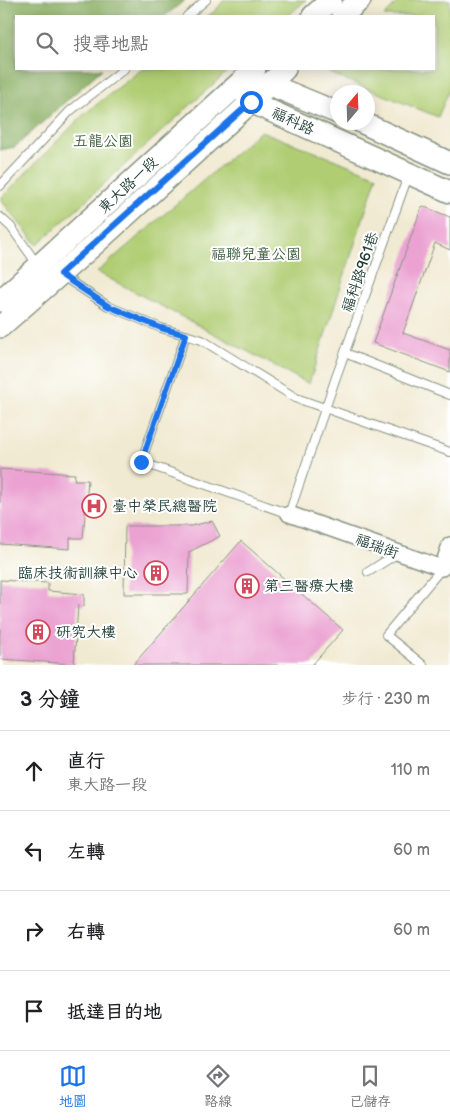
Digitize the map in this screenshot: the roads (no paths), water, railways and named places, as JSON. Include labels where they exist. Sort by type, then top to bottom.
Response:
[{"type":"street","points":[[314,15],[331,0]]},
{"type":"street","points":[[343,15],[360,0]]},
{"type":"street","name":"東大路一段","points":[[0,301],[50,271],[251,102],[262,76],[282,70]]},
{"type":"street","name":"福科路","points":[[330,109],[262,76],[238,85],[251,102],[450,192]]},
{"type":"street","name":"東大路一段","points":[[0,327],[50,271],[238,85]]},
{"type":"street","points":[[375,128],[450,163]]},
{"type":"street","name":"福瑞街","points":[[289,514],[446,569]]},
{"type":"street","points":[[446,569],[450,545]]},
{"type":"lane","points":[[187,15],[206,0]]},
{"type":"lane","points":[[0,186],[70,112],[123,70]]},
{"type":"lane","name":"福科路961巷","points":[[289,514],[409,173]]},
{"type":"lane","points":[[0,218],[11,226],[50,271],[108,306],[161,328],[202,340],[296,398],[450,452]]},
{"type":"lane","points":[[186,335],[141,462],[289,514]]},
{"type":"lane","points":[[345,353],[450,395]]},
{"type":"lane","points":[[368,572],[398,553]]},
{"type":"lane","points":[[423,665],[386,635],[446,569]]},
{"type":"place","name":"臺中榮民總醫院","points":[[94,506]]},
{"type":"place","name":"臨床技術訓練中心","points":[[156,573]]},
{"type":"place","name":"第三醫療大樓","points":[[247,586]]},
{"type":"place","name":"研究大樓","points":[[38,632]]},
{"type":"park label","name":"五龍公園","points":[[103,141]]},
{"type":"park label","name":"福聯兒童公園","points":[[256,254]]}]
